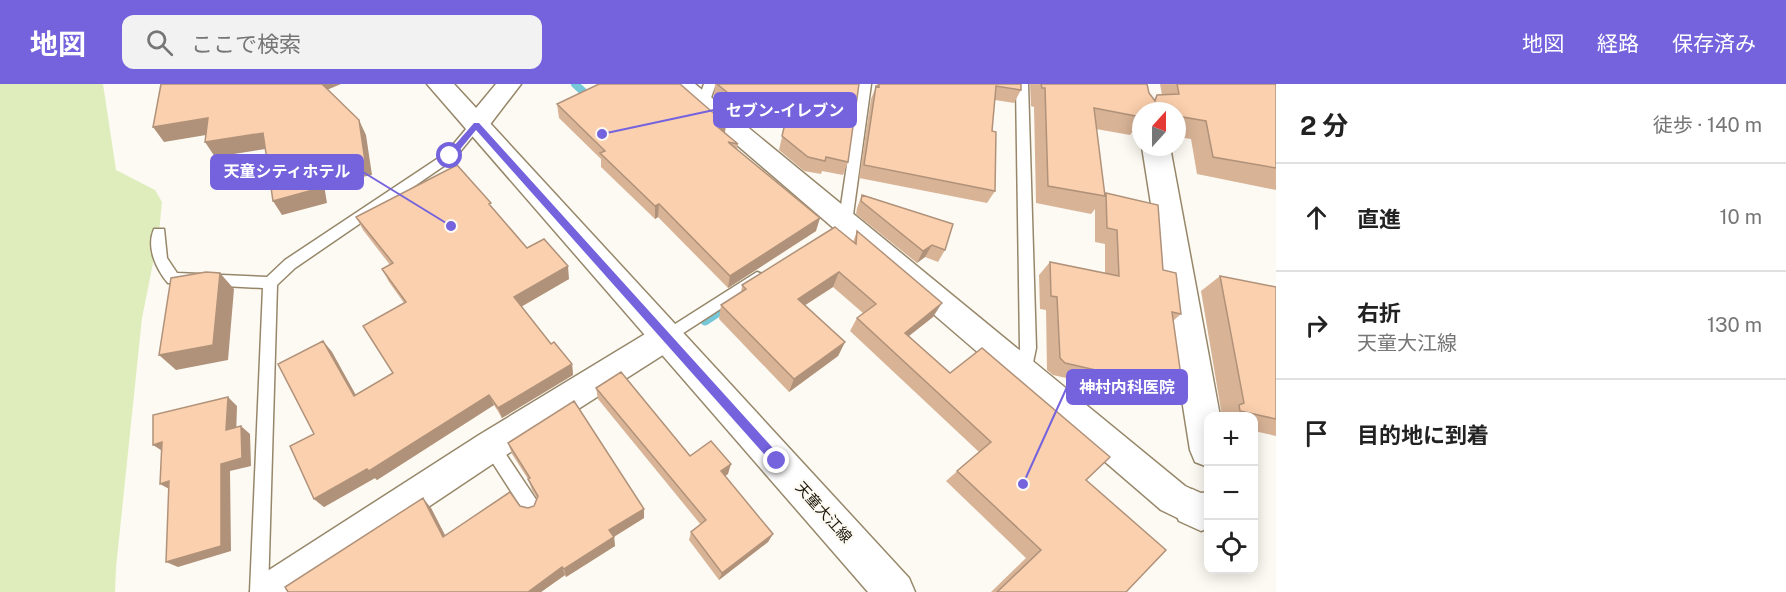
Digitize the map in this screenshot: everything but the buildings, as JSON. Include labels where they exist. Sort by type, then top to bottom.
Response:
[{"type":"main road","name":"天童大江線","points":[[440,84],[895,592]]},
{"type":"main road","points":[[1158,156],[1204,421]]},
{"type":"street","points":[[476,125],[509,84]]},
{"type":"street","points":[[680,84],[706,94],[835,228],[1025,372],[1173,498],[1200,509]]},
{"type":"street","points":[[268,592],[491,446],[666,337]]},
{"type":"lane","points":[[835,228],[865,84]]},
{"type":"lane","points":[[1022,84],[1028,348],[1025,372]]},
{"type":"lane","points":[[259,592],[270,283],[290,264],[450,156],[476,125]]},
{"type":"lane","points":[[159,233],[159,258],[164,270],[173,279],[270,283]]},
{"type":"lane","points":[[666,337],[765,273]]},
{"type":"lane","points":[[491,446],[531,507]]},
{"type":"green space","points":[[0,84],[103,84],[116,170],[155,190],[162,202],[159,233],[142,318],[115,592],[0,592]]},
{"type":"waterway","points":[[575,84],[590,98]]},
{"type":"waterway","points":[[723,309],[728,306]]},
{"type":"waterway","points":[[705,321],[725,308]]},
{"type":"place","name":"セブン-イレブン","points":[[602,134]]},
{"type":"place","name":"天童シティホテル","points":[[451,226]]},
{"type":"place","name":"神村内科医院","points":[[1023,484]]},
{"type":"route","points":[[450,156],[476,125],[777,461]]}]
